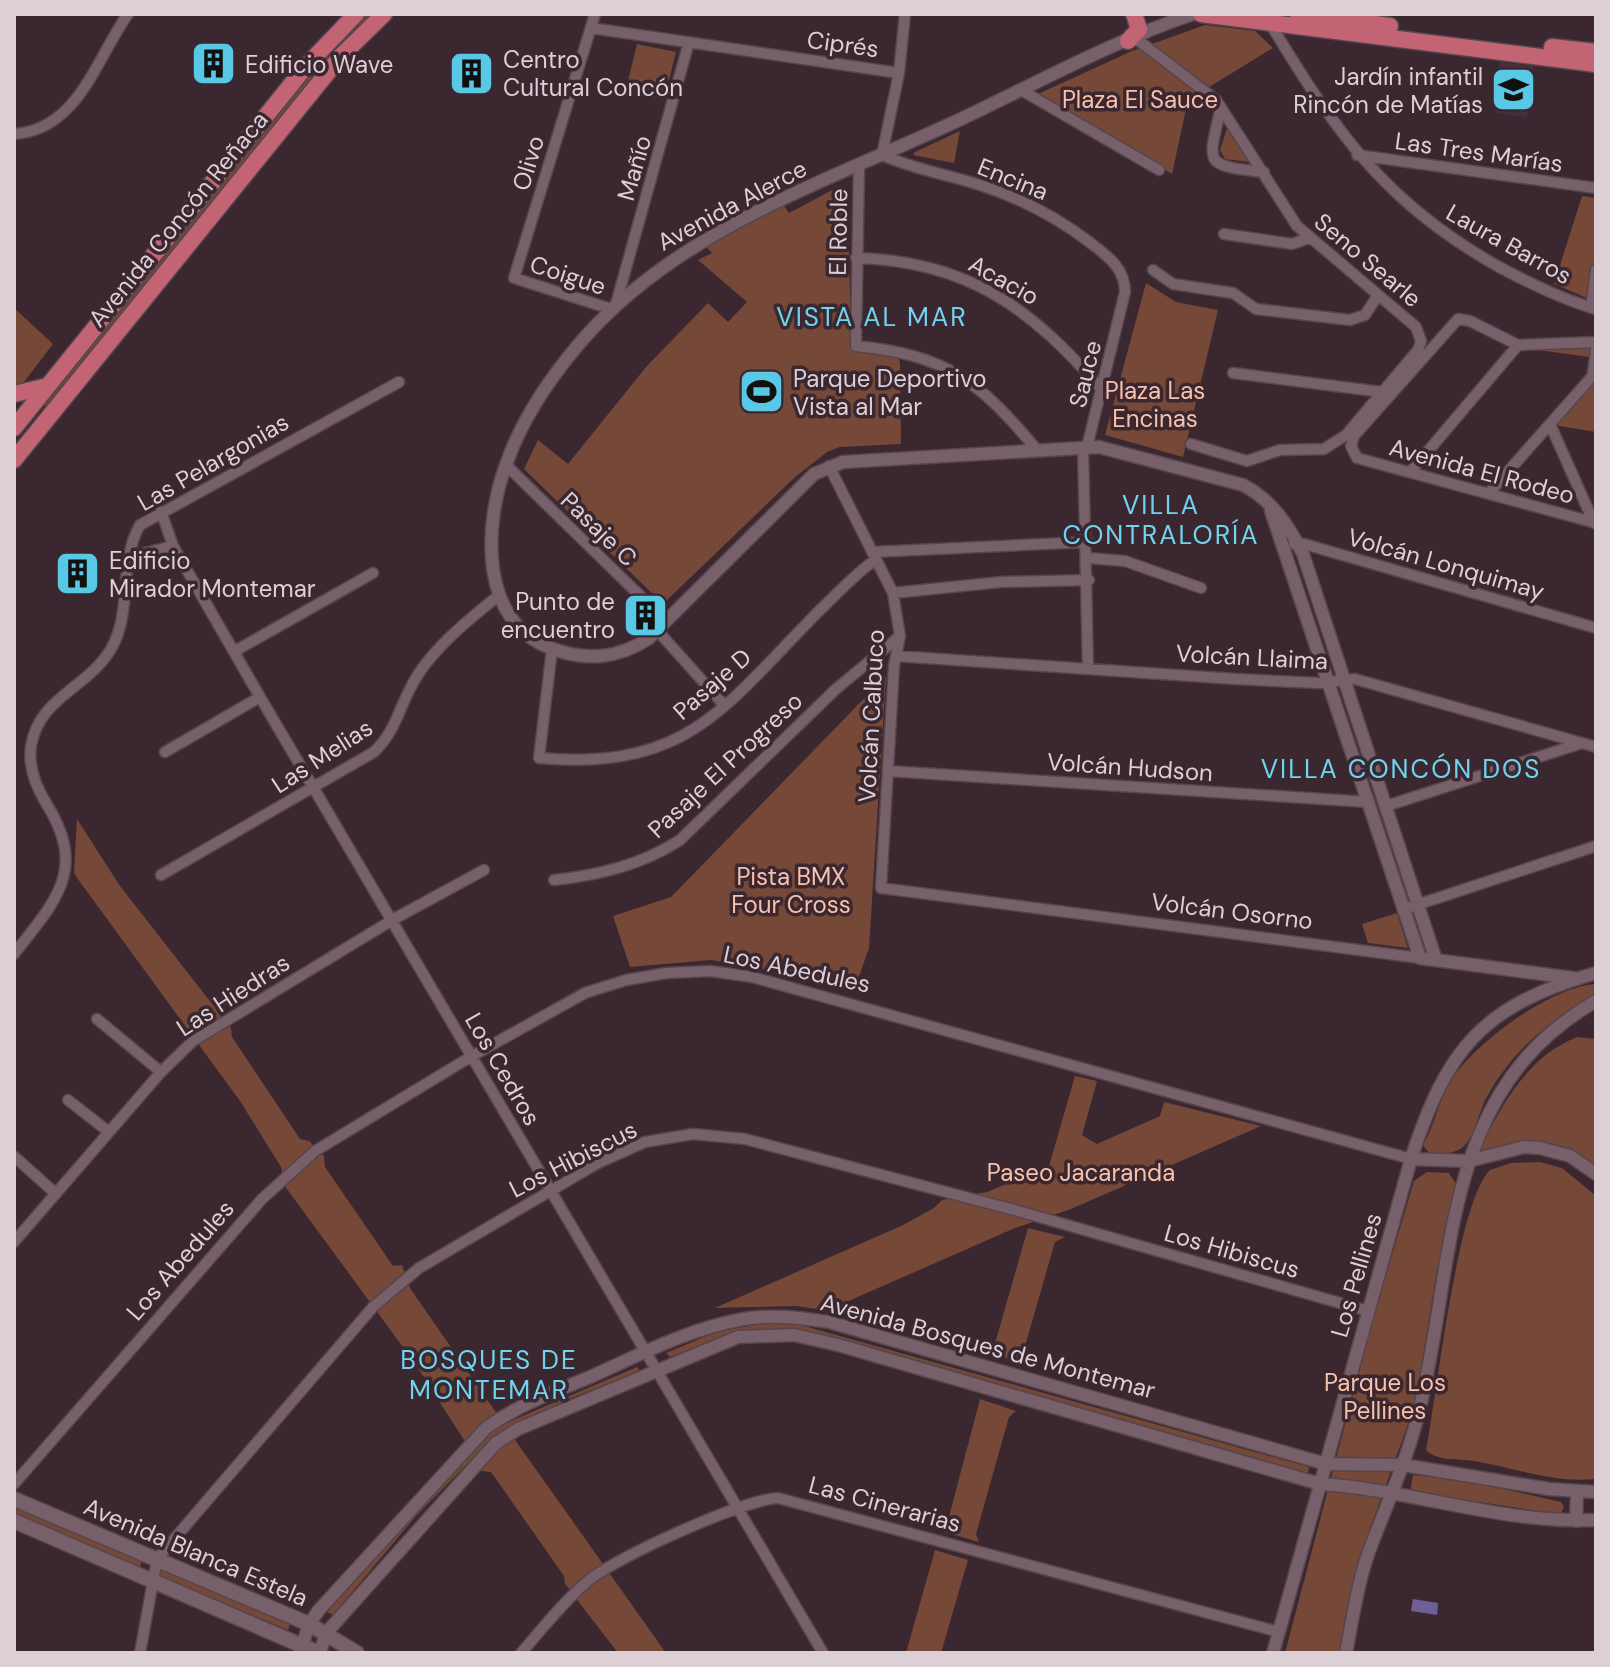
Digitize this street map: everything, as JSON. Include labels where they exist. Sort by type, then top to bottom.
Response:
[{"type":"main road","name":"Avenida Concón Reñaca","points":[[14,428],[307,65],[356,14]]},
{"type":"main road","name":"Avenida Concón Reñaca","points":[[16,454],[341,56],[384,14]]},
{"type":"main road","points":[[1132,40],[1139,29],[1134,14]]},
{"type":"main road","points":[[1201,14],[1267,18],[1596,64]]},
{"type":"main road","points":[[1297,14],[1334,16],[1596,52]]},
{"type":"main road","points":[[14,394],[48,386]]},
{"type":"main road","name":"Avenida Blanca Estela","points":[[14,1499],[309,1624],[357,1653]]},
{"type":"main road","name":"Avenida Blanca Estela","points":[[14,1521],[301,1648],[320,1653]]},
{"type":"street","points":[[14,134],[39,129],[68,110],[128,14]]},
{"type":"street","name":"Olivo","points":[[514,278],[595,14]]},
{"type":"street","points":[[882,155],[899,73],[905,14]]},
{"type":"street","name":"Avenida Alerce","points":[[829,466],[808,479],[662,626],[636,646],[600,658],[585,658],[552,649],[519,629],[498,596],[492,526],[506,465],[545,389],[578,345],[645,278],[696,244],[1021,90],[1193,14]]},
{"type":"street","name":"Laura Barros","points":[[1267,18],[1357,155],[1394,194],[1455,243],[1516,276],[1594,309]]},
{"type":"street","name":"Ciprés","points":[[591,28],[899,73]]},
{"type":"street","name":"Seno Searle","points":[[1132,40],[1204,88],[1221,107],[1297,226],[1416,327],[1421,341],[1418,350],[1346,435],[1324,449],[1280,450],[1247,461],[1191,444]]},
{"type":"street","name":"Mañío","points":[[614,307],[689,42]]},
{"type":"street","points":[[1021,90],[1159,170]]},
{"type":"street","points":[[1221,107],[1211,154],[1215,163],[1223,167],[1264,172]]},
{"type":"street","name":"Encina","points":[[882,155],[909,167],[975,183],[1019,200],[1080,235],[1117,266]]},
{"type":"street","name":"Las Tres Marías","points":[[1357,155],[1596,188]]},
{"type":"street","name":"El Roble","points":[[859,166],[856,346],[896,350],[959,373],[983,391],[1037,450]]},
{"type":"street","points":[[1224,234],[1292,244],[1309,238]]},
{"type":"street","name":"Acacio","points":[[856,258],[922,264],[963,277],[1002,297],[1055,337],[1103,391]]},
{"type":"street","name":"Sauce","points":[[1088,667],[1085,447],[1103,391],[1125,292],[1123,274],[1117,266]]},
{"type":"street","points":[[1153,270],[1173,284],[1233,293],[1256,309],[1350,320],[1365,315],[1378,295]]},
{"type":"street","points":[[1594,309],[1596,270]]},
{"type":"street","name":"Coigue","points":[[514,278],[614,307]]},
{"type":"street","name":"Avenida El Rodeo","points":[[1518,345],[1470,321],[1458,319],[1354,436],[1351,446],[1357,458],[1412,470],[1595,523]]},
{"type":"street","points":[[1412,470],[1518,345],[1596,342]]},
{"type":"street","points":[[1489,493],[1594,372],[1596,350]]},
{"type":"street","points":[[1233,373],[1382,392]]},
{"type":"street","name":"Las Pelargonias","points":[[14,954],[62,884],[68,863],[61,827],[33,779],[30,757],[33,735],[50,705],[97,668],[112,647],[121,625],[132,538],[140,525],[399,382]]},
{"type":"street","points":[[1550,424],[1595,523]]},
{"type":"street","points":[[14,428],[16,454]]},
{"type":"street","points":[[829,466],[1085,447],[1115,449],[1230,480],[1263,498],[1287,524],[1298,543],[1436,960]]},
{"type":"street","name":"Pasaje C","points":[[506,465],[662,626],[724,705]]},
{"type":"street","name":"Volcán Calbuco","points":[[829,466],[893,593],[900,636],[896,656],[881,888]]},
{"type":"street","points":[[1263,498],[1284,545],[1420,958]]},
{"type":"street","name":"Los Cedros","points":[[161,511],[173,546],[260,697],[394,919],[823,1653]]},
{"type":"street","points":[[873,556],[1088,542]]},
{"type":"street","name":"Volcán Lonquimay","points":[[1284,545],[1298,543],[1596,628]]},
{"type":"street","points":[[129,557],[173,546]]},
{"type":"street","name":"Pasaje D","points":[[552,649],[539,758],[592,761],[643,753],[687,735],[724,705],[873,556]]},
{"type":"street","points":[[1088,558],[1125,561],[1201,588]]},
{"type":"street","points":[[235,651],[373,573]]},
{"type":"street","points":[[893,593],[1001,582],[1089,580]]},
{"type":"street","name":"Las Melias","points":[[161,875],[374,752],[391,735],[411,686],[430,661],[498,596]]},
{"type":"street","name":"Pasaje El Progreso","points":[[554,880],[621,867],[657,855],[680,840],[836,689],[900,636]]},
{"type":"street","name":"Volcán Llaima","points":[[896,656],[1236,679],[1366,681],[1596,747]]},
{"type":"street","points":[[165,752],[260,697]]},
{"type":"street","points":[[1386,806],[1580,743]]},
{"type":"street","name":"Volcán Hudson","points":[[888,771],[1369,802]]},
{"type":"street","points":[[1404,909],[1596,846]]},
{"type":"street","name":"Las Hiedras","points":[[14,1242],[161,1072],[212,1028],[394,919],[484,870]]},
{"type":"street","name":"Volcán Osorno","points":[[881,888],[1577,978]]},
{"type":"street","name":"Los Abedules","points":[[14,1484],[286,1175],[315,1151],[551,1011],[605,986],[667,973],[731,973],[932,1024],[1411,1159],[1469,1161],[1514,1149],[1540,1148],[1570,1156],[1595,1172]]},
{"type":"street","points":[[1577,978],[1596,973]]},
{"type":"street","name":"Los Pellines","points":[[1273,1653],[1411,1159],[1439,1082],[1471,1039],[1516,1004],[1577,978]]},
{"type":"street","points":[[1346,1653],[1361,1579],[1393,1495],[1422,1402],[1444,1269],[1469,1161],[1493,1101],[1521,1060],[1552,1030],[1596,1001]]},
{"type":"street","points":[[97,1019],[161,1072]]},
{"type":"street","points":[[68,1100],[109,1132]]},
{"type":"street","name":"Los Hibiscus","points":[[140,1653],[150,1579],[157,1559],[393,1288],[419,1268],[632,1146],[676,1135],[728,1135],[974,1199],[1368,1311]]},
{"type":"street","points":[[15,1157],[56,1194]]},
{"type":"street","name":"Avenida Bosques de Montemar","points":[[301,1648],[309,1624],[486,1428],[507,1413],[646,1351],[708,1327],[747,1318],[787,1317],[829,1322],[1326,1464],[1403,1465],[1577,1492],[1596,1492]]},
{"type":"street","name":"Avenida Bosques de Montemar","points":[[320,1653],[326,1633],[496,1443],[518,1429],[738,1337],[794,1335],[999,1389],[1320,1484],[1493,1513],[1596,1520]]},
{"type":"street","points":[[1576,1521],[1577,1492]]},
{"type":"street","name":"Las Cinerarias","points":[[521,1653],[591,1578],[619,1561],[762,1499],[791,1499],[1279,1632]]},
{"type":"shaded area","name":"Jardín infantil Rincón de Matías","points":[[1500,62],[1534,66],[1527,117],[1495,113]]},
{"type":"shaded area","points":[[1413,1599],[1438,1603],[1437,1615],[1411,1611]]},
{"type":"green space","points":[[366,14],[376,14],[47,407],[43,404],[330,50]]},
{"type":"green space","name":"Plaza El Sauce","points":[[1205,25],[1255,31],[1273,48],[1188,100],[1172,174],[1038,94],[1132,51]]},
{"type":"green space","points":[[637,44],[676,52],[664,100],[626,89]]},
{"type":"green space","points":[[1228,125],[1249,162],[1225,159],[1220,150]]},
{"type":"green space","points":[[960,131],[954,163],[913,155],[915,152]]},
{"type":"green space","name":"Parque Deportivo Vista al Mar","points":[[840,186],[848,197],[851,349],[897,356],[900,362],[901,444],[840,447],[827,452],[794,478],[663,604],[524,469],[538,440],[568,464],[646,367],[708,303],[728,322],[747,302],[698,260],[712,253],[701,241],[781,202],[789,213]]},
{"type":"green space","points":[[1582,196],[1596,198],[1596,302],[1554,284]]},
{"type":"green space","name":"Plaza Las Encinas","points":[[1146,283],[1176,302],[1218,310],[1183,457],[1105,435]]},
{"type":"green space","points":[[14,308],[53,344],[24,382],[14,385]]},
{"type":"green space","points":[[1592,346],[1590,357],[1530,349]]},
{"type":"green space","points":[[1596,373],[1596,432],[1559,426],[1556,422]]},
{"type":"green space","name":"Pista BMX Four Cross","points":[[886,676],[869,948],[854,991],[776,971],[711,960],[630,967],[613,916],[671,897]]},
{"type":"green space","points":[[77,819],[120,886],[231,1028],[232,1037],[300,1139],[309,1141],[324,1156],[325,1167],[393,1266],[402,1265],[410,1288],[504,1424],[637,1367],[640,1371],[566,1400],[508,1430],[666,1653],[618,1653],[565,1584],[564,1576],[491,1472],[482,1471],[474,1457],[416,1516],[333,1615],[327,1612],[471,1451],[416,1365],[284,1185],[281,1167],[240,1101],[74,873]]},
{"type":"green space","points":[[1397,913],[1408,948],[1368,943],[1362,924]]},
{"type":"green space","points":[[1596,984],[1596,994],[1549,1025],[1509,1064],[1485,1101],[1465,1145],[1453,1152],[1430,1154],[1423,1145],[1446,1090],[1476,1051],[1536,1006],[1578,987]]},
{"type":"green space","points":[[1577,1037],[1596,1039],[1596,1167],[1580,1157],[1551,1147],[1525,1146],[1477,1154],[1506,1102],[1529,1070],[1559,1046]]},
{"type":"green space","name":"Paseo Jacaranda","points":[[1075,1076],[1097,1081],[1082,1135],[1097,1144],[1160,1116],[1164,1102],[1261,1126],[837,1306],[838,1312],[796,1306],[715,1308],[903,1225],[934,1208],[942,1200],[987,1192],[1049,1166]]},
{"type":"green space","points":[[1540,1162],[1562,1168],[1596,1196],[1596,1479],[1549,1477],[1474,1461],[1442,1458],[1426,1450],[1458,1258],[1478,1189],[1490,1170],[1511,1163]]},
{"type":"green space","name":"Parque Los Pellines","points":[[1427,1172],[1449,1173],[1458,1187],[1437,1270],[1415,1405],[1359,1559],[1340,1653],[1285,1653],[1372,1322],[1414,1181]]},
{"type":"green space","points":[[1028,1228],[1065,1237],[1055,1242],[1023,1353],[1029,1364],[992,1354]]},
{"type":"green space","points":[[765,1323],[797,1324],[1309,1467],[1308,1473],[801,1331],[749,1333],[719,1339],[670,1357],[666,1353],[716,1332]]},
{"type":"green space","points":[[980,1399],[1016,1411],[1009,1417],[976,1534],[979,1542],[945,1532]]},
{"type":"green space","points":[[1413,1475],[1473,1482],[1561,1502],[1564,1507],[1560,1514],[1410,1492]]},
{"type":"green space","points":[[14,1505],[142,1559],[140,1568],[14,1514]]},
{"type":"green space","points":[[935,1550],[968,1560],[941,1653],[906,1653]]},
{"type":"green space","points":[[161,1567],[291,1622],[288,1630],[157,1575]]},
{"type":"place","name":"Edificio Wave","points":[[214,64]]},
{"type":"place","name":"Centro Cultural Concón","points":[[472,73]]},
{"type":"place","name":"Jardín infantil Rincón de Matías","points":[[1514,90]]},
{"type":"place","name":"Parque Deportivo Vista al Mar","points":[[762,392]]},
{"type":"place","name":"Edificio Mirador Montemar","points":[[78,574]]},
{"type":"place","name":"Punto de encuentro","points":[[646,615]]},
{"type":"district","name":"VISTA AL MAR","points":[[872,317]]},
{"type":"district","name":"VILLA CONTRALORÍA","points":[[1161,520]]},
{"type":"district","name":"VILLA CONCÓN DOS","points":[[1401,769]]},
{"type":"district","name":"BOSQUES DE MONTEMAR","points":[[489,1375]]}]
